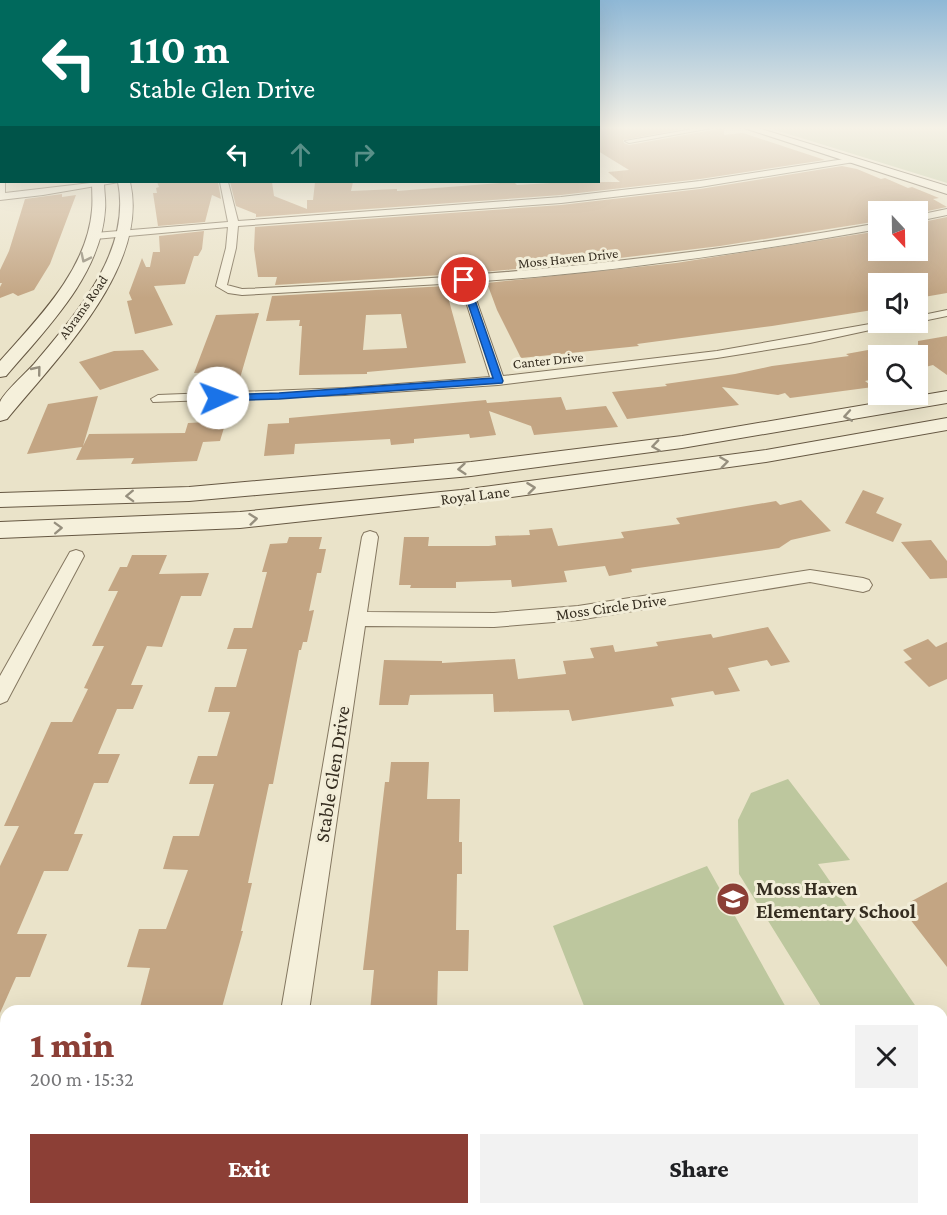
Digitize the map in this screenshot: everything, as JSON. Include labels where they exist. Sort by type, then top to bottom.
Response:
[{"type":"main road","name":"Abrams Road","points":[[0,372],[70,285],[84,262],[100,217],[98,185]]},
{"type":"main road","name":"Abrams Road","points":[[0,415],[85,309],[109,270],[123,234],[127,209],[124,185]]},
{"type":"main road","points":[[930,185],[947,190]]},
{"type":"main road","name":"Royal Lane","points":[[0,500],[189,494],[483,467],[682,442],[947,397]]},
{"type":"main road","name":"Royal Lane","points":[[0,530],[240,520],[461,496],[766,456],[947,424]]},
{"type":"street","points":[[0,196],[21,196],[93,185]]},
{"type":"street","name":"Moss Haven Drive","points":[[225,185],[230,195],[233,224],[230,256],[221,282],[224,289],[232,291],[345,288],[464,280],[667,260],[868,228]]},
{"type":"street","points":[[95,236],[460,209],[616,195],[695,185]]},
{"type":"street","points":[[928,216],[947,212]]},
{"type":"street","points":[[464,280],[498,381]]},
{"type":"street","points":[[928,317],[947,314]]},
{"type":"street","name":"Canter Drive","points":[[158,399],[279,396],[498,381],[678,360],[868,328]]},
{"type":"street","name":"Stable Glen Drive","points":[[297,1005],[369,537]]},
{"type":"street","points":[[0,695],[76,556]]},
{"type":"street","name":"Moss Circle Drive","points":[[356,619],[494,620],[578,613],[810,576],[863,585]]},
{"type":"green space","points":[[788,779],[850,860],[818,864],[915,1005],[820,1005],[739,874],[738,820],[751,793]]},
{"type":"green space","points":[[707,866],[785,1005],[584,1005],[553,926]]},
{"type":"building","points":[[158,185],[218,185],[221,199],[212,195],[205,222],[158,226],[153,193],[157,193],[156,188],[159,187]]},
{"type":"building","points":[[231,185],[272,185],[274,196],[307,209],[307,200],[313,200],[315,185],[352,185],[351,191],[517,185],[650,185],[561,195],[256,217],[256,214],[236,206]]},
{"type":"building","points":[[727,185],[900,185],[939,198],[933,199],[947,207],[928,211],[928,201],[868,201],[868,223],[720,246],[561,265],[483,272],[481,266],[441,269],[442,275],[275,285],[277,277],[258,277],[254,249],[255,227],[561,205]]},
{"type":"building","points":[[62,194],[62,197],[76,195],[50,264],[34,290],[18,296],[13,293],[0,298],[2,283],[0,283],[0,270],[9,251],[25,199]]},
{"type":"building","points":[[947,217],[947,293],[928,296],[928,273],[868,273],[868,311],[637,344],[639,346],[521,358],[497,310],[487,283],[676,263],[868,233],[868,261],[928,261],[928,221]]},
{"type":"building","points":[[204,231],[202,249],[198,256],[194,256],[185,284],[154,286],[173,325],[135,334],[127,301],[132,300],[129,293],[142,258],[146,267],[150,267],[153,252],[160,252],[159,236]]},
{"type":"building","points":[[445,286],[466,363],[367,372],[367,374],[299,375],[302,326],[299,326],[300,320],[266,321],[272,296]],"holes":[[[401,314],[407,348],[363,350],[366,315]]]},
{"type":"building","points":[[259,313],[240,378],[220,378],[222,372],[194,373],[216,315]]},
{"type":"building","points":[[947,336],[947,375],[933,365],[928,366],[928,345],[918,345],[918,341]]},
{"type":"building","points":[[143,350],[159,370],[100,390],[79,362],[114,351]]},
{"type":"building","points":[[868,350],[868,380],[865,381],[868,383],[868,388],[790,398],[785,393],[778,395],[722,387],[739,405],[627,419],[612,392],[667,386],[665,384],[849,356],[846,354]]},
{"type":"building","points":[[98,396],[83,446],[89,434],[185,433],[188,423],[226,421],[220,441],[203,442],[197,461],[131,464],[134,458],[76,460],[82,447],[27,454],[48,404]]},
{"type":"building","points":[[561,397],[566,410],[606,406],[618,427],[534,435],[531,426],[489,411],[496,435],[470,438],[469,434],[414,439],[414,443],[391,445],[390,439],[295,444],[294,454],[264,456],[268,424],[289,423],[289,418],[486,400],[487,403]]},
{"type":"building","points":[[863,490],[884,498],[876,513],[902,524],[893,542],[845,523]]},
{"type":"building","points":[[801,500],[831,531],[791,540],[779,548],[631,569],[632,572],[609,576],[605,566],[564,571],[567,582],[512,587],[511,580],[456,582],[456,588],[410,588],[411,585],[399,585],[404,537],[429,537],[428,546],[489,546],[496,545],[495,536],[530,535],[529,530],[552,528],[558,546],[624,538],[621,532],[680,524],[676,518],[776,501],[780,505]]},
{"type":"building","points":[[289,537],[322,537],[319,549],[326,549],[321,573],[317,573],[309,611],[314,610],[307,642],[303,642],[299,650],[273,784],[269,784],[248,883],[252,883],[241,931],[243,931],[223,1005],[141,1005],[150,968],[127,967],[139,929],[166,929],[188,870],[163,869],[173,836],[199,836],[214,784],[189,784],[198,756],[217,756],[230,712],[208,712],[215,687],[236,687],[247,649],[227,649],[234,628],[252,628],[267,572],[262,572],[270,544],[287,543]]},
{"type":"building","points":[[931,540],[947,561],[947,578],[930,579],[901,542]]},
{"type":"building","points":[[132,555],[167,555],[159,574],[209,573],[201,596],[181,596],[162,647],[147,646],[131,685],[143,685],[133,709],[117,709],[98,754],[120,754],[108,783],[94,783],[74,834],[83,834],[68,871],[44,871],[17,934],[47,934],[30,977],[16,977],[4,1005],[0,1005],[0,866],[19,826],[4,826],[51,722],[72,722],[88,689],[84,688],[104,646],[92,646],[118,591],[108,591],[120,567],[127,567]]},
{"type":"building","points":[[768,627],[790,662],[771,666],[767,660],[728,668],[740,691],[715,695],[713,691],[671,698],[674,706],[572,721],[569,710],[494,712],[493,694],[410,695],[408,705],[379,705],[384,660],[442,661],[442,663],[515,659],[518,679],[566,674],[563,661],[594,658],[590,648],[613,645],[615,652],[658,646],[656,642],[711,634],[713,638]]},
{"type":"building","points":[[928,639],[936,647],[947,642],[947,679],[929,687],[904,662],[912,659],[903,650]]},
{"type":"building","points":[[391,762],[429,762],[427,799],[460,799],[459,842],[462,842],[462,874],[457,874],[456,930],[469,930],[468,971],[438,971],[437,1005],[371,1005],[374,970],[363,970],[385,782],[389,782]]},
{"type":"building","name":"Moss Haven Elementary School","points":[[947,882],[947,967],[906,914],[915,908],[910,902]]},
{"type":"place","name":"Moss Haven Elementary School","points":[[733,899]]},
{"type":"route","points":[[218,398],[498,381],[464,280]]}]
